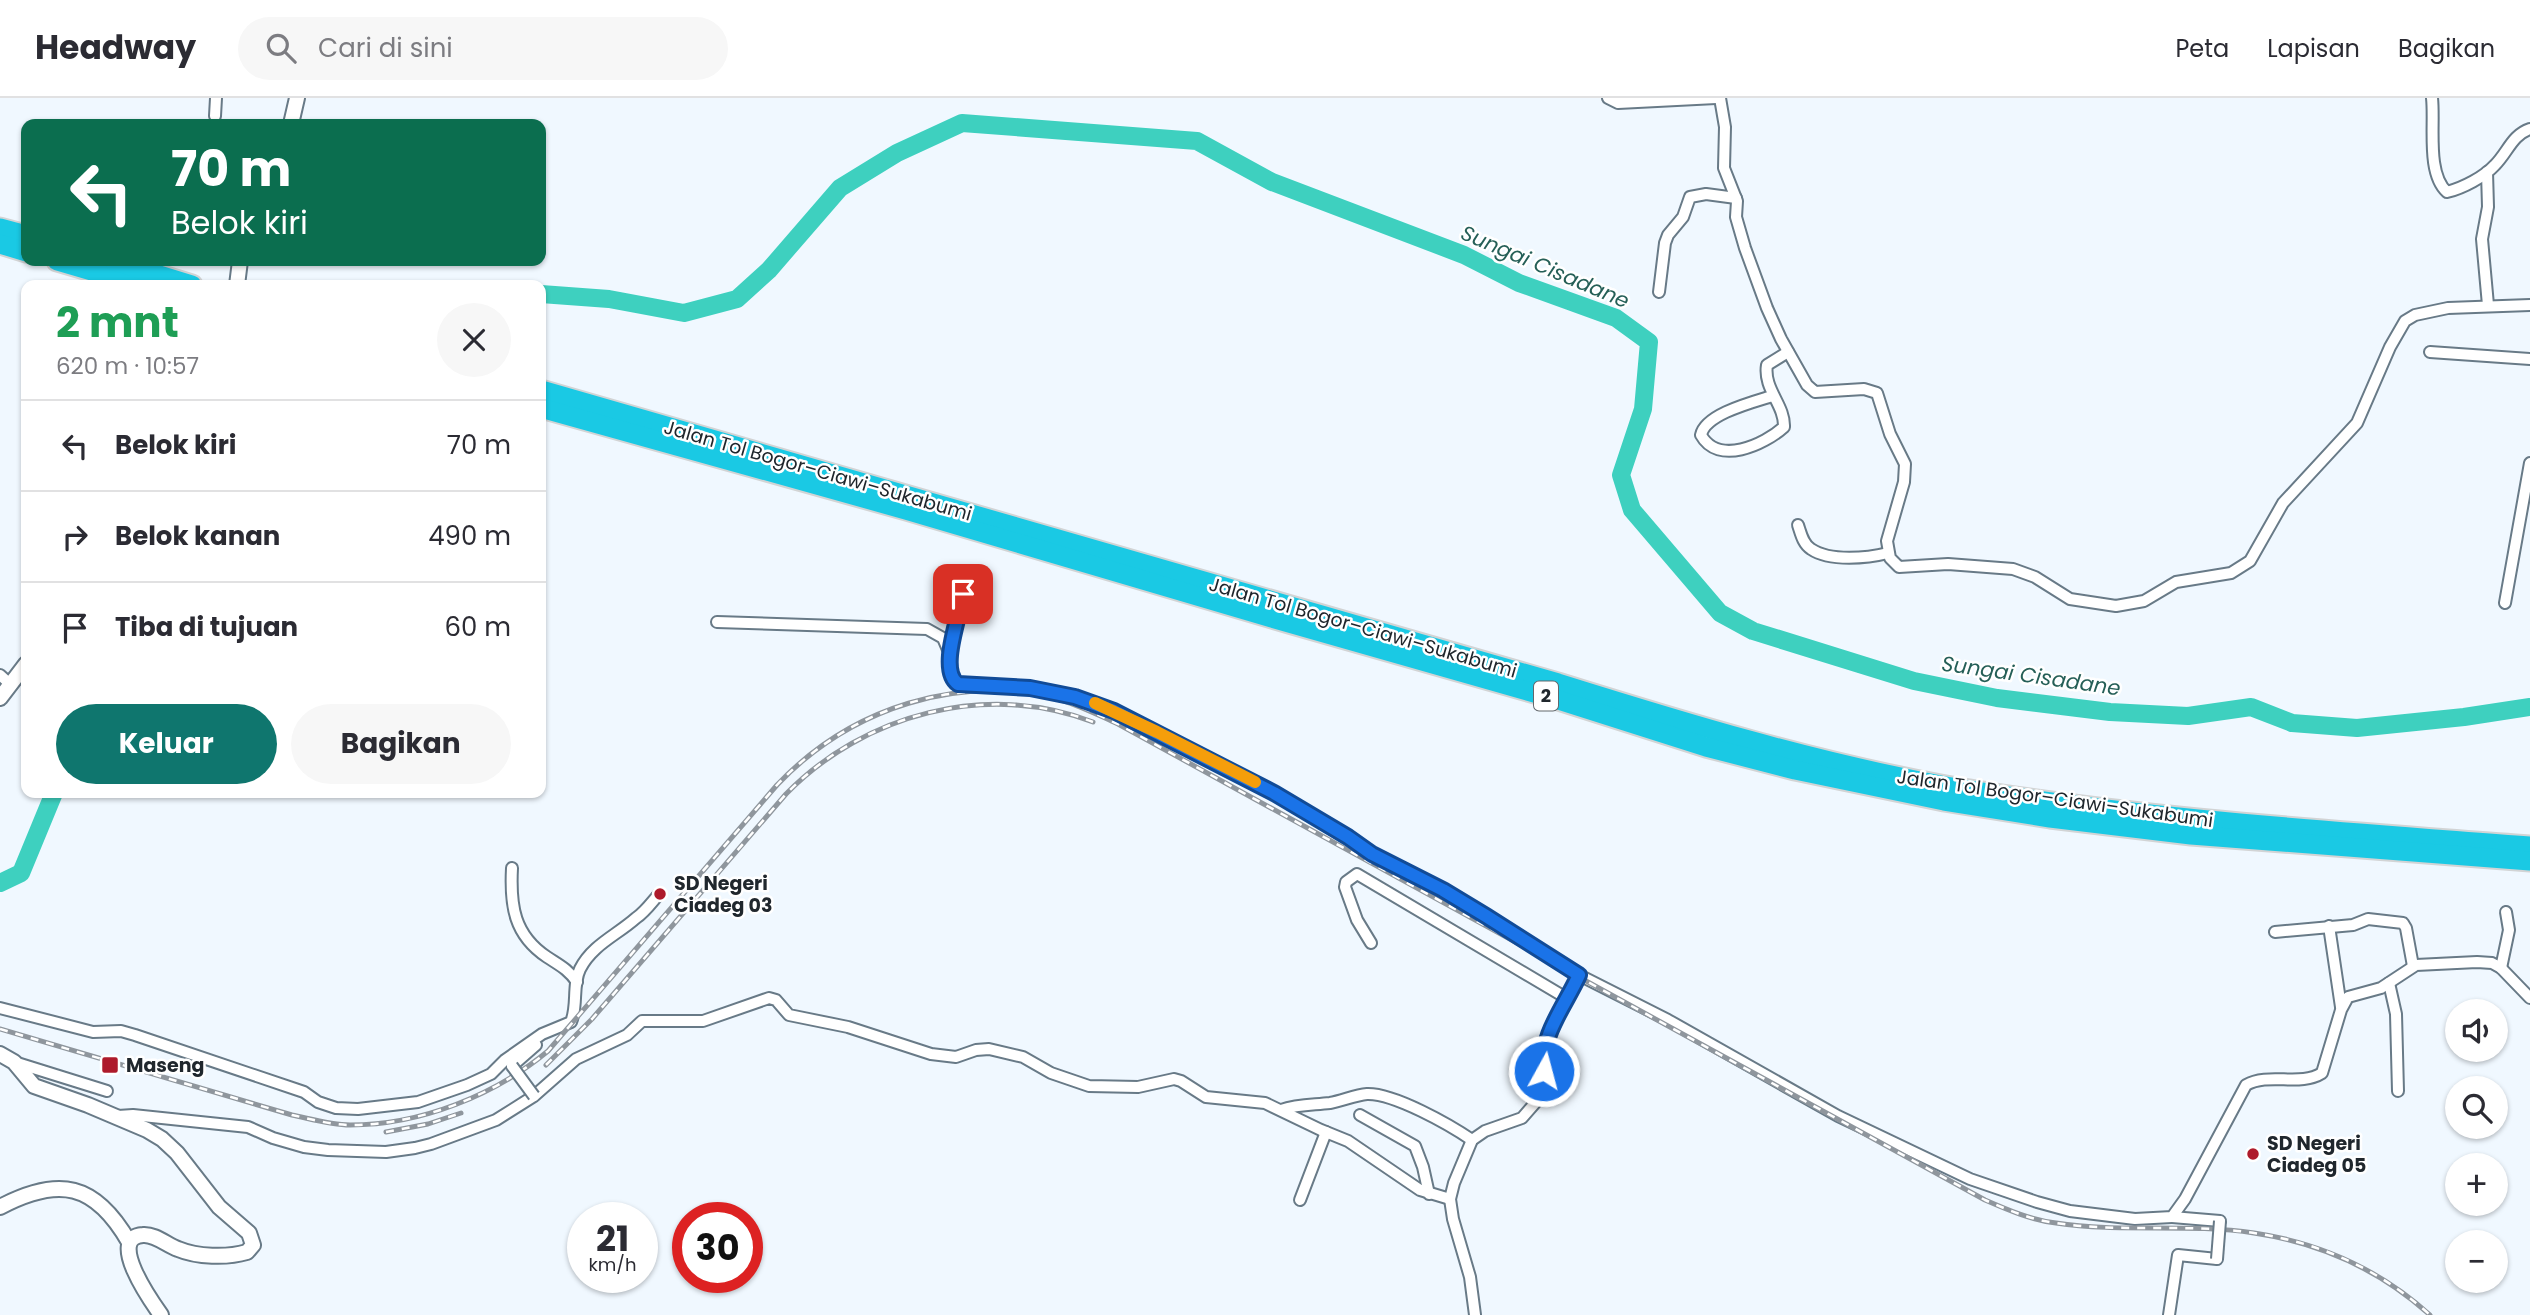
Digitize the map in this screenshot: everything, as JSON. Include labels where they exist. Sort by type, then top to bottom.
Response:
[{"type":"highway","points":[[0,228],[21,234]]},
{"type":"highway","points":[[0,244],[21,250]]},
{"type":"highway","points":[[74,266],[122,280]]},
{"type":"highway","points":[[130,266],[176,280]]},
{"type":"highway","name":"Jalan Tol Bogor–Ciawi–Sukabumi","points":[[546,393],[586,413],[906,510],[1552,698],[1706,747],[1796,770],[1944,802],[2050,818],[2191,835],[2530,861]]},
{"type":"highway","name":"Jalan Tol Bogor–Ciawi–Sukabumi","points":[[546,409],[586,413],[1545,679],[1711,731],[1798,754],[1945,786],[2178,818],[2530,846]]},
{"type":"street","points":[[215,116],[216,98]]},
{"type":"street","points":[[292,119],[297,98]]},
{"type":"street","points":[[1608,98],[1618,103],[1718,98],[1725,127],[1723,163],[1736,198],[1736,217],[1767,308],[1788,352],[1807,385],[1815,392],[1868,389],[1879,396],[1905,469],[1888,534],[1888,553],[1893,563],[1904,568],[1948,564],[2013,569],[2035,577],[2070,598],[2116,606],[2144,601],[2176,582],[2231,573],[2250,561],[2283,503],[2357,423],[2390,346],[2405,321],[2436,309],[2530,305]]},
{"type":"street","points":[[2432,98],[2434,166],[2444,190],[2453,190],[2487,172],[2517,135],[2530,129]]},
{"type":"street","points":[[2487,172],[2488,207],[2482,239],[2488,305]]},
{"type":"street","points":[[1659,292],[1665,243],[1683,217],[1690,197],[1706,194],[1736,198]]},
{"type":"street","points":[[1772,396],[1715,418],[1702,427],[1701,435],[1705,443],[1714,449],[1732,451],[1755,446],[1784,427],[1784,419],[1766,380],[1767,365],[1788,352]]},
{"type":"street","points":[[2430,352],[2530,359]]},
{"type":"street","points":[[2505,603],[2530,463]]},
{"type":"street","points":[[1798,525],[1803,541],[1819,553],[1866,558],[1888,553]]},
{"type":"street","points":[[963,594],[949,652],[950,672],[954,682],[958,684],[1039,690],[1075,697],[1114,711],[1274,793],[1372,854],[1419,877],[1486,916],[1579,975],[1668,1020],[1838,1116],[1970,1180],[2070,1211],[2135,1219],[2172,1217],[2220,1221],[2217,1258],[2178,1255],[2169,1315]]},
{"type":"street","points":[[717,622],[927,629],[943,638],[949,652]]},
{"type":"street","points":[[0,698],[21,670]]},
{"type":"street","points":[[0,675],[11,685]]},
{"type":"street","points":[[512,869],[511,896],[516,918],[526,940],[569,970],[577,982]]},
{"type":"street","points":[[1371,943],[1357,919],[1345,887],[1346,882],[1357,874],[1568,999]]},
{"type":"street","points":[[0,1008],[93,1032],[121,1031],[135,1035],[304,1092],[318,1102],[335,1108],[358,1109],[418,1102],[491,1074],[514,1053],[542,1034],[571,1023],[576,1011],[579,971],[590,955],[637,918],[659,894]]},
{"type":"street","points":[[2501,968],[2509,930],[2506,912]]},
{"type":"street","points":[[2275,932],[2353,925],[2368,919],[2404,924],[2413,965]]},
{"type":"street","points":[[2329,926],[2341,1010]]},
{"type":"street","points":[[2172,1217],[2182,1205],[2243,1089],[2256,1081],[2319,1076],[2326,1064],[2341,1010],[2348,997],[2373,991],[2413,965],[2477,962],[2491,963],[2501,968],[2530,998]]},
{"type":"street","points":[[1475,1315],[1470,1278],[1454,1226],[1450,1199],[1454,1183],[1472,1140],[1485,1131],[1522,1118],[1536,1102],[1544,1087],[1544,1048],[1579,975]]},
{"type":"street","points":[[2389,983],[2396,1014],[2398,1091]]},
{"type":"street","points":[[115,1116],[133,1115],[237,1125],[248,1127],[272,1139],[304,1147],[386,1152],[431,1144],[496,1119],[534,1096],[576,1059],[627,1035],[642,1021],[704,1021],[769,999],[779,1002],[789,1015],[848,1027],[931,1054],[956,1057],[989,1049],[1023,1057],[1045,1070],[1089,1086],[1138,1087],[1174,1079],[1206,1097],[1260,1101],[1355,1144],[1403,1180],[1429,1194],[1450,1199]]},
{"type":"street","points":[[534,1096],[512,1066],[555,1029]]},
{"type":"street","points":[[0,1054],[14,1062],[107,1091]]},
{"type":"street","points":[[14,1062],[34,1086],[115,1116],[162,1139],[177,1153],[219,1207],[244,1227],[252,1237],[253,1245],[247,1252],[224,1255],[188,1253],[149,1236],[136,1237],[129,1242]]},
{"type":"street","points":[[1281,1110],[1300,1104],[1331,1102],[1364,1094],[1378,1095],[1405,1104],[1447,1124],[1472,1140]]},
{"type":"street","points":[[1360,1115],[1415,1146],[1429,1194]]},
{"type":"street","points":[[1300,1200],[1326,1132]]},
{"type":"street","points":[[0,1208],[20,1197],[47,1189],[77,1190],[90,1196],[122,1229],[129,1242],[128,1254],[131,1263],[158,1314]]},
{"type":"waterway","name":"Sungai Cisadane","points":[[546,294],[609,299],[684,313],[737,299],[769,270],[840,188],[897,153],[962,123],[1197,141],[1272,182],[1464,255],[1519,283],[1616,318],[1649,342],[1643,409],[1621,475],[1632,510],[1720,613],[1753,631],[1914,681],[1997,698],[2110,712],[2188,716],[2251,707],[2292,723],[2357,728],[2530,707]]},
{"type":"waterway","name":"Sungai Cisadane","points":[[0,883],[21,873],[52,798]]},
{"type":"railway","points":[[0,1029],[321,1122],[343,1125],[377,1124],[430,1113],[481,1094],[527,1067],[548,1051],[777,785],[806,758],[838,735],[872,717],[908,703],[985,691],[1025,693],[1064,701],[1118,724],[1985,1200],[2047,1222],[2081,1226],[2229,1230],[2303,1244],[2326,1251],[2370,1271],[2430,1315]]},
{"type":"railway","points":[[546,1065],[592,1019],[786,794],[817,766],[852,743],[889,725],[929,713],[970,706],[1011,705],[1053,710],[1093,722]]},
{"type":"railway","points":[[386,1132],[428,1124],[461,1113]]},
{"type":"slow traffic","points":[[1095,703],[1255,782]]},
{"type":"place","name":"SD Negeri Ciadeg 03","points":[[660,894]]},
{"type":"place","name":"Maseng","points":[[110,1065]]},
{"type":"place","name":"SD Negeri Ciadeg 05","points":[[2253,1154]]},
{"type":"route","points":[[963,594],[948,659],[954,682],[1048,691],[1114,711],[1274,793],[1372,854],[1443,890],[1579,975],[1546,1040],[1544,1071]]}]
